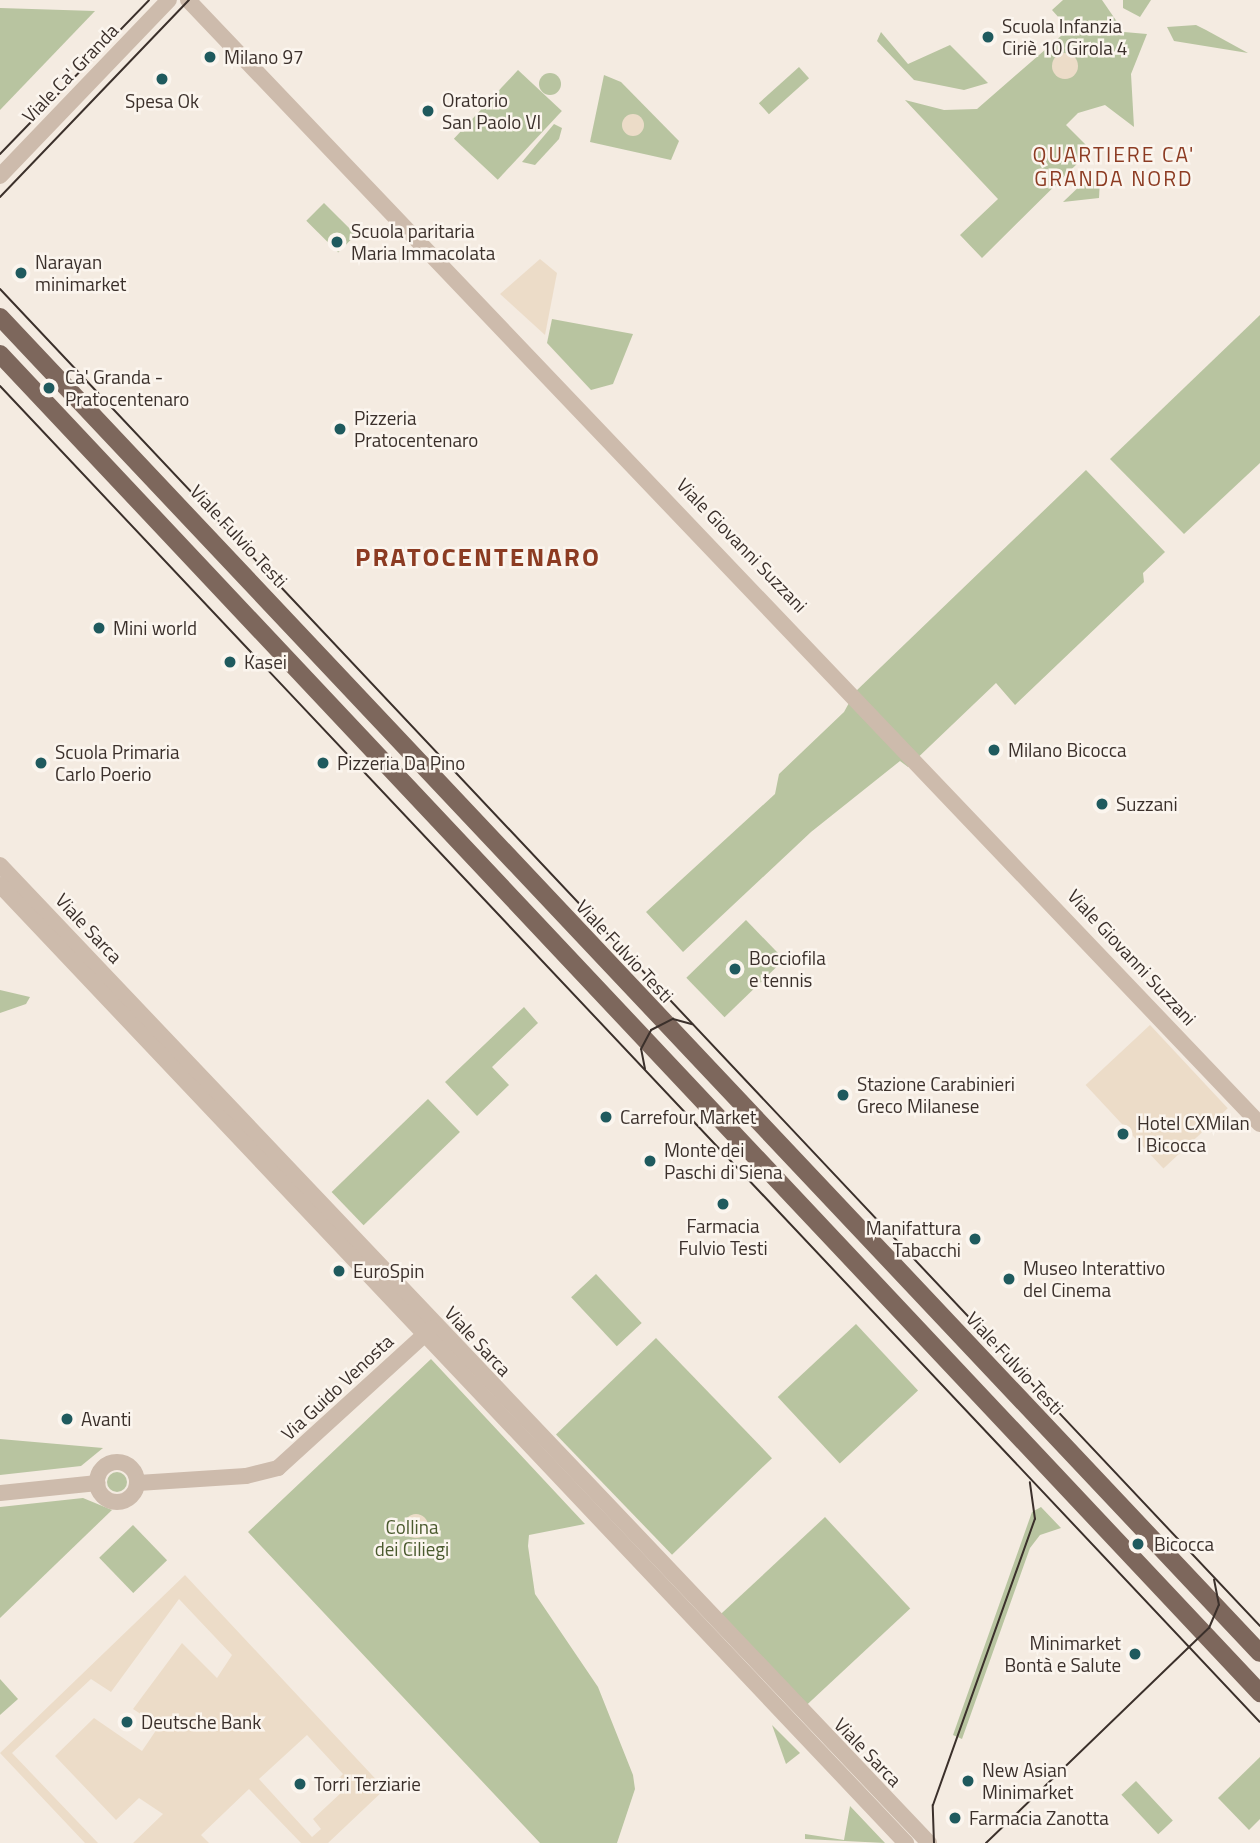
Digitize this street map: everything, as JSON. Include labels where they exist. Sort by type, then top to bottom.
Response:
[{"type":"main road","name":"Viale Fulvio Testi","points":[[0,317],[1260,1653]]},
{"type":"main road","points":[[0,354],[1260,1693]]},
{"type":"main road","points":[[618,1013],[637,995]]},
{"type":"main road","points":[[1197,1625],[1222,1612]]},
{"type":"street","name":"Viale Ca' Granda","points":[[0,175],[169,0]]},
{"type":"street","name":"Viale Giovanni Suzzani","points":[[188,0],[1260,1124]]},
{"type":"street","name":"Viale Sarca","points":[[0,865],[906,1843]]},
{"type":"street","name":"Viale Sarca","points":[[0,885],[929,1843]]},
{"type":"street","name":"Via Guido Venosta","points":[[138,1483],[246,1476],[278,1468],[429,1330]]},
{"type":"street","points":[[117,1462],[133,1468],[138,1483],[132,1496],[118,1502],[105,1499],[97,1483],[103,1467],[117,1462]]},
{"type":"street","points":[[0,1493],[97,1483]]},
{"type":"green space","points":[[1063,0],[1102,0],[1124,32],[1147,34],[1131,74],[1134,127],[1105,105],[1078,113],[1066,125],[1091,150],[982,258],[960,235],[998,199],[905,100],[944,110],[977,109],[1069,29],[1052,10]]},
{"type":"green space","points":[[1123,0],[1151,0],[1140,17],[1123,8]]},
{"type":"green space","points":[[0,8],[95,11],[0,110]]},
{"type":"green space","points":[[1196,25],[1248,53],[1174,41],[1167,27]]},
{"type":"green space","points":[[881,32],[908,64],[950,45],[988,83],[964,90],[914,80],[877,41]]},
{"type":"green space","points":[[799,67],[809,78],[769,114],[759,103]]},
{"type":"green space","points":[[518,70],[562,111],[498,180],[454,139]]},
{"type":"green space","points":[[550,73],[558,76],[561,84],[558,92],[550,95],[542,92],[539,84],[542,76]]},
{"type":"green space","points":[[604,75],[621,82],[679,141],[671,160],[590,142]]},
{"type":"green space","points":[[554,124],[562,128],[559,139],[535,165],[522,162]]},
{"type":"green space","points":[[1086,180],[1100,180],[1099,198],[1063,202]]},
{"type":"green space","points":[[324,203],[356,235],[338,252],[306,221]]},
{"type":"green space","points":[[1260,315],[1260,463],[1184,534],[1110,459]]},
{"type":"green space","points":[[552,319],[633,334],[613,384],[591,390],[547,343]]},
{"type":"green space","points":[[1086,470],[1165,552],[1143,573],[1144,582],[1015,705],[996,683],[908,767],[900,761],[811,832],[683,952],[646,912],[775,794],[779,774],[844,712],[855,692]]},
{"type":"green space","name":"Bocciofila e tennis","points":[[746,920],[784,960],[725,1017],[686,978]]},
{"type":"green space","points":[[0,990],[30,997],[26,1004],[0,1013]]},
{"type":"green space","points":[[524,1007],[538,1023],[492,1067],[509,1085],[477,1116],[445,1082]]},
{"type":"green space","points":[[428,1099],[460,1132],[364,1225],[332,1192]]},
{"type":"green space","points":[[596,1274],[642,1323],[617,1346],[571,1297]]},
{"type":"green space","points":[[856,1324],[918,1391],[840,1464],[778,1397]]},
{"type":"green space","points":[[656,1338],[772,1458],[672,1555],[556,1435]]},
{"type":"green space","name":"Collina dei Ciliegi","points":[[431,1359],[585,1524],[529,1535],[528,1546],[535,1594],[598,1687],[633,1775],[635,1789],[617,1843],[540,1843],[248,1532]]},
{"type":"green space","points":[[0,1439],[103,1448],[81,1466],[0,1475]]},
{"type":"green space","points":[[113,1472],[121,1472],[127,1482],[121,1492],[113,1492],[107,1486],[107,1478]]},
{"type":"green space","points":[[83,1498],[112,1510],[0,1618],[0,1507]]},
{"type":"green space","points":[[1041,1507],[1061,1528],[1040,1535],[1030,1548],[962,1739],[953,1735],[1032,1512]]},
{"type":"green space","points":[[825,1517],[910,1608],[806,1705],[721,1614]]},
{"type":"green space","points":[[133,1525],[167,1560],[133,1593],[99,1558]]},
{"type":"green space","points":[[0,1679],[18,1699],[0,1715]]},
{"type":"green space","points":[[772,1725],[800,1753],[786,1764]]},
{"type":"green space","points":[[1260,1757],[1260,1819],[1249,1830],[1218,1798]]},
{"type":"green space","points":[[1136,1781],[1173,1820],[1158,1834],[1121,1795]]},
{"type":"green space","points":[[850,1806],[885,1843],[805,1839],[805,1834],[844,1840]]},
{"type":"shaded area","points":[[1065,53],[1074,57],[1078,66],[1074,75],[1065,79],[1056,75],[1052,66],[1056,57]]},
{"type":"shaded area","points":[[633,114],[641,117],[644,125],[641,133],[633,136],[625,133],[622,125],[625,117]]},
{"type":"shaded area","points":[[540,259],[557,273],[545,335],[500,294]]},
{"type":"shaded area","points":[[1150,1025],[1228,1108],[1163,1168],[1086,1085]]},
{"type":"shaded area","points":[[416,1514],[425,1517],[428,1526],[425,1535],[416,1538],[407,1535],[404,1526],[407,1517]]},
{"type":"shaded area","points":[[185,1575],[385,1789],[328,1843],[301,1843],[249,1789],[201,1835],[209,1843],[133,1843],[163,1814],[139,1798],[116,1820],[55,1756],[94,1718],[142,1751],[159,1726],[133,1709],[182,1643],[217,1678],[232,1655],[179,1599],[111,1692],[91,1679],[12,1753],[98,1843],[85,1843],[0,1753]],"holes":[[[307,1735],[343,1774],[335,1782],[343,1791],[313,1819],[321,1829],[312,1837],[259,1779]]]},
{"type":"tram line","points":[[0,154],[149,0]]},
{"type":"tram line","points":[[0,197],[189,0]]},
{"type":"tram line","points":[[0,289],[1260,1626]]},
{"type":"tram line","points":[[0,386],[1260,1722]]},
{"type":"tram line","points":[[645,1069],[641,1049],[651,1030],[673,1019],[692,1024]]},
{"type":"tram line","points":[[934,1843],[933,1805],[1035,1519],[1030,1482]]},
{"type":"tram line","points":[[986,1843],[1209,1628],[1219,1605],[1214,1579]]},
{"type":"place","name":"Scuola Infanzia Ciriè 10 Girola 4","points":[[988,37]]},
{"type":"place","name":"Milano 97","points":[[210,57]]},
{"type":"place","name":"Spesa Ok","points":[[162,79]]},
{"type":"place","name":"Oratorio San Paolo VI","points":[[428,111]]},
{"type":"place","name":"Scuola paritaria Maria Immacolata","points":[[337,242]]},
{"type":"place","name":"Narayan minimarket","points":[[21,273]]},
{"type":"place","name":"Ca' Granda - Pratocentenaro","points":[[49,388]]},
{"type":"place","name":"Pizzeria Pratocentenaro","points":[[340,429]]},
{"type":"place","name":"Mini world","points":[[99,628]]},
{"type":"place","name":"Kasei","points":[[230,662]]},
{"type":"place","name":"Milano Bicocca","points":[[994,750]]},
{"type":"place","name":"Scuola Primaria Carlo Poerio","points":[[41,763]]},
{"type":"place","name":"Pizzeria Da Pino","points":[[323,763]]},
{"type":"place","name":"Suzzani","points":[[1102,804]]},
{"type":"place","name":"Bocciofila e tennis","points":[[735,969]]},
{"type":"place","name":"Stazione Carabinieri Greco Milanese","points":[[843,1095]]},
{"type":"place","name":"Carrefour Market","points":[[606,1117]]},
{"type":"place","name":"Hotel CXMilan I Bicocca","points":[[1123,1134]]},
{"type":"place","name":"Monte dei Paschi di Siena","points":[[650,1161]]},
{"type":"place","name":"Farmacia Fulvio Testi","points":[[723,1204]]},
{"type":"place","name":"Manifattura Tabacchi","points":[[975,1239]]},
{"type":"place","name":"EuroSpin","points":[[339,1271]]},
{"type":"place","name":"Museo Interattivo del Cinema","points":[[1009,1279]]},
{"type":"place","name":"Avanti","points":[[67,1419]]},
{"type":"place","name":"Bicocca","points":[[1138,1544]]},
{"type":"place","name":"Minimarket Bontà e Salute","points":[[1135,1654]]},
{"type":"place","name":"Deutsche Bank","points":[[127,1722]]},
{"type":"place","name":"New Asian Minimarket","points":[[968,1781]]},
{"type":"place","name":"Torri Terziarie","points":[[300,1784]]},
{"type":"place","name":"Farmacia Zanotta","points":[[955,1818]]},
{"type":"district","name":"QUARTIERE CA' GRANDA NORD","points":[[1114,166]]},
{"type":"district","name":"PRATOCENTENARO","points":[[478,557]]}]
